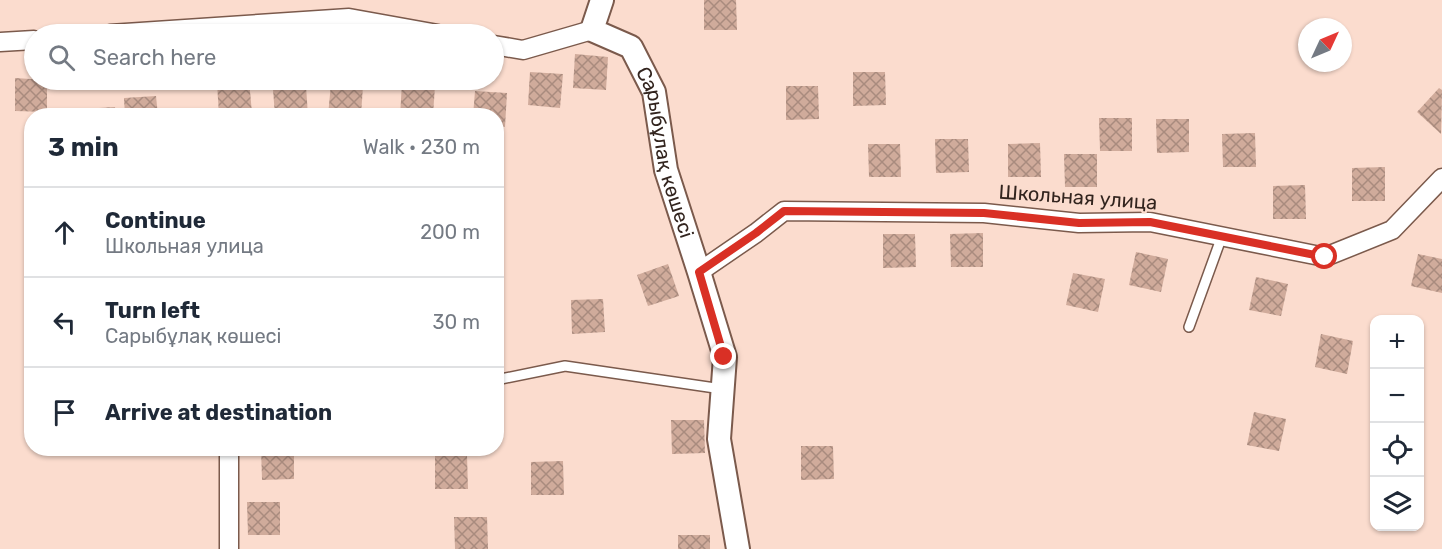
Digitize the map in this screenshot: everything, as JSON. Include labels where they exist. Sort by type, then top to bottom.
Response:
[{"type":"street","points":[[504,47],[523,50],[592,30],[602,0]]},
{"type":"street","points":[[259,24],[349,18],[382,24]]},
{"type":"street","name":"Сарыбұлақ көшесі","points":[[592,30],[631,47],[654,92],[666,170],[724,357],[719,439],[738,549]]},
{"type":"street","points":[[0,42],[24,41]]},
{"type":"street","name":"Школьная улица","points":[[699,272],[784,211],[984,213],[1079,223],[1150,222],[1325,257],[1392,230],[1442,178]]},
{"type":"street","points":[[229,456],[229,549]]},
{"type":"lane","points":[[1190,327],[1222,236]]},
{"type":"lane","points":[[504,378],[565,366],[722,389]]},
{"type":"building","points":[[704,0],[736,0],[737,30],[704,30]]},
{"type":"building","points":[[575,54],[608,57],[606,90],[573,88]]},
{"type":"building","points":[[530,72],[563,74],[560,108],[528,105]]},
{"type":"building","points":[[853,72],[885,72],[886,105],[853,106]]},
{"type":"building","points":[[15,78],[24,79],[24,90],[47,90],[47,108],[24,108],[24,111],[15,111]]},
{"type":"building","points":[[786,86],[818,86],[819,119],[786,120]]},
{"type":"building","points":[[1439,88],[1442,90],[1441,134],[1417,112]]},
{"type":"building","points":[[217,90],[250,90],[252,108],[219,108]]},
{"type":"building","points":[[273,90],[306,90],[307,108],[274,108]]},
{"type":"building","points":[[330,90],[363,90],[362,108],[329,108]]},
{"type":"building","points":[[402,90],[435,90],[434,108],[400,108]]},
{"type":"building","points":[[475,91],[507,93],[505,127],[504,108],[474,108]]},
{"type":"building","points":[[156,96],[157,108],[125,108],[124,98]]},
{"type":"building","points":[[1099,118],[1132,118],[1132,151],[1100,151]]},
{"type":"building","points":[[1156,119],[1189,119],[1189,152],[1157,153]]},
{"type":"building","points":[[1255,133],[1256,167],[1223,167],[1222,134]]},
{"type":"building","points":[[935,139],[968,139],[969,172],[936,173]]},
{"type":"building","points":[[1040,143],[1041,177],[1008,177],[1008,144]]},
{"type":"building","points":[[868,144],[900,144],[901,177],[869,177]]},
{"type":"building","points":[[1064,154],[1097,154],[1097,187],[1065,187]]},
{"type":"building","points":[[1385,167],[1385,201],[1352,201],[1352,168]]},
{"type":"building","points":[[1305,185],[1306,219],[1273,219],[1273,186]]},
{"type":"building","points":[[983,233],[983,267],[951,267],[950,234]]},
{"type":"building","points":[[883,234],[915,234],[916,267],[883,268]]},
{"type":"building","points":[[1136,252],[1168,259],[1161,292],[1129,285]]},
{"type":"building","points":[[1418,254],[1442,259],[1442,293],[1411,286]]},
{"type":"building","points":[[668,264],[679,296],[648,306],[637,275]]},
{"type":"building","points":[[1073,273],[1105,279],[1098,312],[1066,305]]},
{"type":"building","points":[[1256,277],[1288,284],[1281,316],[1249,310]]},
{"type":"building","points":[[603,299],[605,332],[572,334],[571,300]]},
{"type":"building","points":[[1321,334],[1353,341],[1347,374],[1315,367]]},
{"type":"building","points":[[1254,412],[1286,419],[1279,451],[1247,445]]},
{"type":"building","points":[[671,420],[704,420],[705,453],[672,454]]},
{"type":"building","points":[[801,446],[833,446],[834,479],[801,480]]},
{"type":"building","points":[[261,456],[294,456],[294,479],[262,480]]},
{"type":"building","points":[[435,456],[467,456],[468,489],[435,489]]},
{"type":"building","points":[[563,461],[564,495],[531,495],[531,462]]},
{"type":"building","points":[[247,502],[280,502],[280,535],[248,535]]},
{"type":"building","points":[[454,517],[487,517],[488,549],[455,549]]},
{"type":"building","points":[[678,535],[710,535],[710,549],[678,549]]},
{"type":"route","points":[[724,357],[699,272],[784,211],[984,213],[1079,223],[1150,222],[1325,257]]}]
